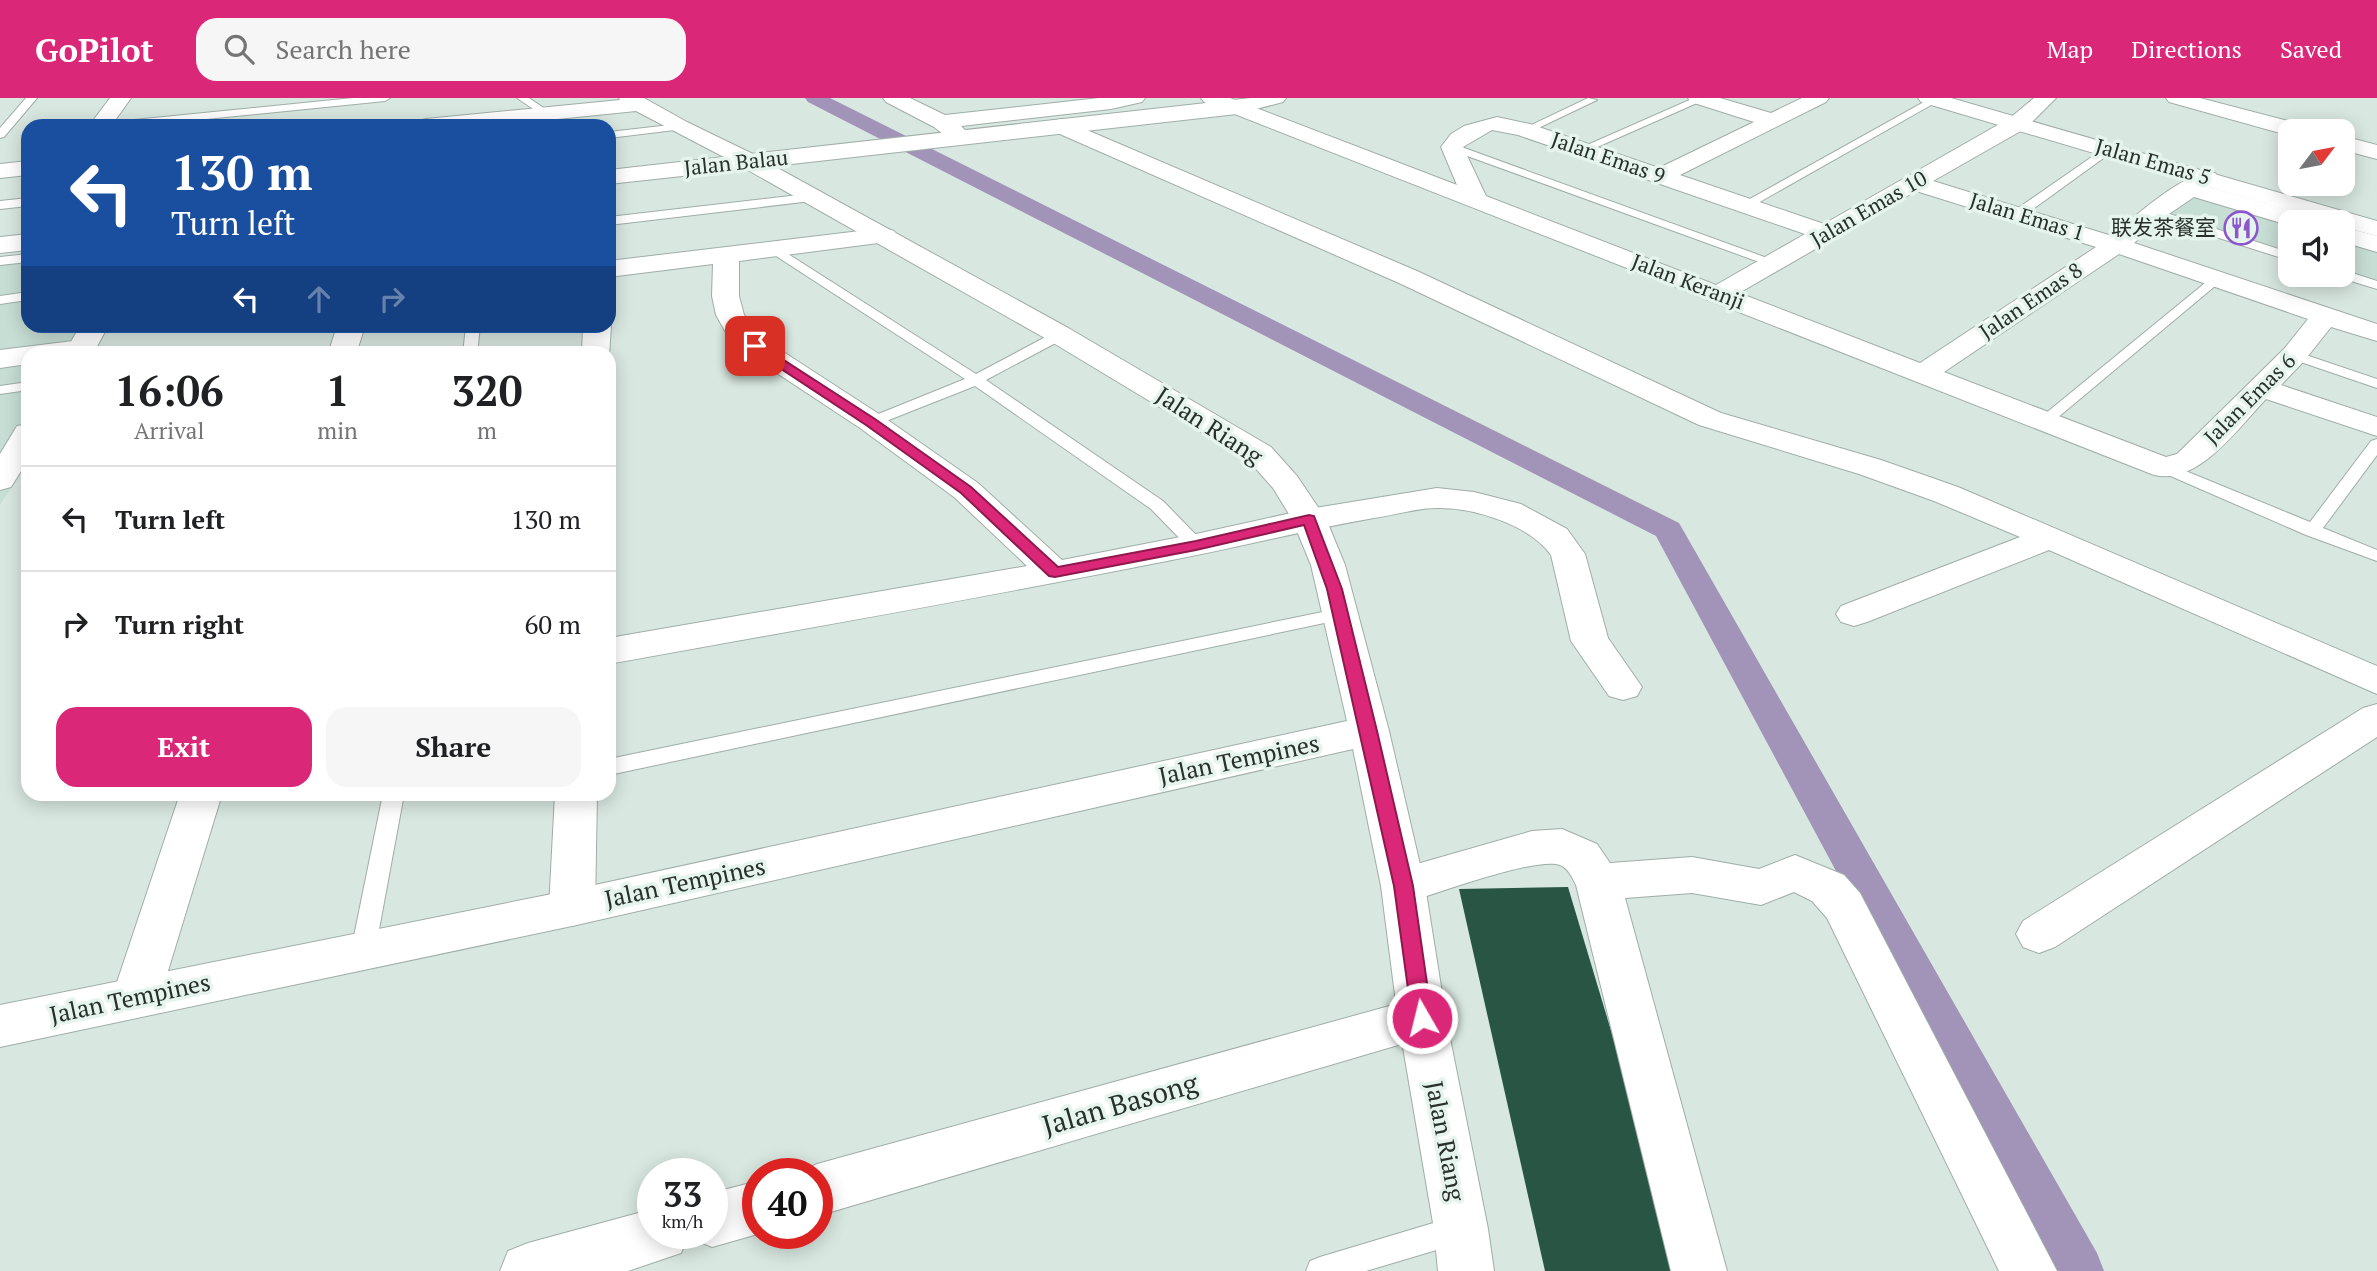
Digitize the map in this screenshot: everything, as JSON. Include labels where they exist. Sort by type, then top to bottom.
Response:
[{"type":"street","points":[[107,119],[121,98]]},
{"type":"street","points":[[893,98],[935,131],[962,137],[1237,108],[1276,98]]},
{"type":"street","points":[[935,131],[1135,98]]},
{"type":"street","name":"Jalan Keranji","points":[[1211,98],[2165,468]]},
{"type":"street","points":[[1699,98],[1774,121]]},
{"type":"street","points":[[2176,98],[2278,126]]},
{"type":"street","points":[[1660,176],[1814,99]]},
{"type":"street","name":"Jalan Emas 5","points":[[1931,99],[2110,149],[2197,183],[2377,229]]},
{"type":"street","name":"Jalan Emas 10","points":[[1719,294],[2018,123],[2036,100]]},
{"type":"street","points":[[489,119],[635,101]]},
{"type":"street","name":"Jalan Riang","points":[[635,101],[679,127],[816,197],[1060,335],[1260,454],[1286,483],[1309,519],[1328,565],[1342,614],[1403,886],[1422,1018],[1461,1229],[1466,1271]]},
{"type":"street","name":"Jalan Emas 9","points":[[1452,147],[1455,141],[1489,124],[1502,124],[1826,233]]},
{"type":"street","points":[[1061,126],[1408,277],[1710,419],[1870,467],[1946,494],[2377,681]]},
{"type":"street","name":"Jalan Balau","points":[[616,176],[862,148],[935,131]]},
{"type":"street","points":[[2356,146],[2377,152]]},
{"type":"street","points":[[1452,147],[1476,201]]},
{"type":"street","name":"Jalan Emas 1","points":[[1915,183],[2116,245],[2377,333]]},
{"type":"street","points":[[2197,183],[2278,213]]},
{"type":"street","name":"Jalan Emas 8","points":[[1922,374],[2116,245],[2154,213],[2197,183]]},
{"type":"street","points":[[616,269],[886,236]]},
{"type":"street","points":[[2355,238],[2377,244]]},
{"type":"street","points":[[0,245],[21,243]]},
{"type":"street","points":[[726,255],[727,311],[732,325],[755,346],[871,422],[966,490],[1055,572]]},
{"type":"street","name":"Jalan Emas 6","points":[[2165,468],[2188,461],[2294,355],[2325,316]]},
{"type":"street","points":[[0,359],[21,356]]},
{"type":"street","points":[[2262,388],[2377,426]]},
{"type":"street","points":[[0,480],[21,445]]},
{"type":"street","points":[[616,650],[1055,572],[1196,545],[1309,519],[1437,498],[1474,502],[1509,511],[1555,536],[1568,554],[1590,641],[1623,687]]},
{"type":"street","points":[[1854,614],[2050,537]]},
{"type":"street","points":[[2039,934],[2377,718]]},
{"type":"street","name":"Jalan Tempines","points":[[0,1026],[572,908],[1368,731]]},
{"type":"street","points":[[136,997],[199,801]]},
{"type":"street","points":[[572,908],[576,801]]},
{"type":"street","points":[[1403,886],[1532,848],[1562,846],[1582,856],[1598,881],[1699,1271]]},
{"type":"street","points":[[1598,881],[1692,875],[1760,887],[1795,873],[1828,888],[1844,906],[2029,1271]]},
{"type":"street","name":"Jalan Basong","points":[[833,1185],[1422,1018]]},
{"type":"street","points":[[559,1267],[637,1242]]},
{"type":"lane","points":[[0,135],[32,98]]},
{"type":"lane","points":[[173,119],[385,98]]},
{"type":"lane","points":[[522,98],[546,113]]},
{"type":"lane","points":[[1582,150],[1699,98]]},
{"type":"lane","points":[[1745,205],[1931,99]]},
{"type":"lane","points":[[1526,130],[1592,100]]},
{"type":"lane","points":[[616,134],[679,127]]},
{"type":"lane","points":[[1452,147],[1775,262]]},
{"type":"lane","points":[[2018,214],[2110,149]]},
{"type":"lane","points":[[616,220],[816,197]]},
{"type":"lane","points":[[0,205],[21,203]]},
{"type":"lane","points":[[2154,213],[2278,253]]},
{"type":"lane","points":[[774,250],[975,380],[1157,505],[1196,545]]},
{"type":"lane","points":[[0,261],[21,259]]},
{"type":"lane","points":[[2045,421],[2216,278]]},
{"type":"lane","points":[[2355,278],[2377,285]]},
{"type":"lane","points":[[0,300],[21,297]]},
{"type":"lane","points":[[871,422],[975,380],[1060,335]]},
{"type":"lane","points":[[2294,355],[2377,384]]},
{"type":"lane","points":[[0,390],[21,387]]},
{"type":"lane","points":[[2312,531],[2377,444]]},
{"type":"lane","points":[[2165,468],[2377,556]]},
{"type":"lane","points":[[616,766],[1342,614]]},
{"type":"lane","points":[[363,951],[393,801]]},
{"type":"lane","points":[[1320,1271],[1461,1229]]},
{"type":"shaded area","points":[[2184,183],[2278,211],[2278,256],[2143,212]]},
{"type":"shaded area","points":[[2355,235],[2377,241],[2377,288],[2355,281]]},
{"type":"shaded area","points":[[21,256],[21,333],[104,333],[96,346],[21,346],[21,472],[0,505],[0,258]]},
{"type":"building","points":[[1568,887],[1683,1271],[1545,1271],[1459,889]]},
{"type":"waterway","points":[[815,98],[1668,530],[2079,1271]]},
{"type":"place","name":"联发茶餐室","points":[[2241,228]]},
{"type":"route","points":[[755,346],[871,422],[966,490],[1055,572],[1196,545],[1309,519],[1328,565],[1342,614],[1403,886],[1422,1018]]}]
